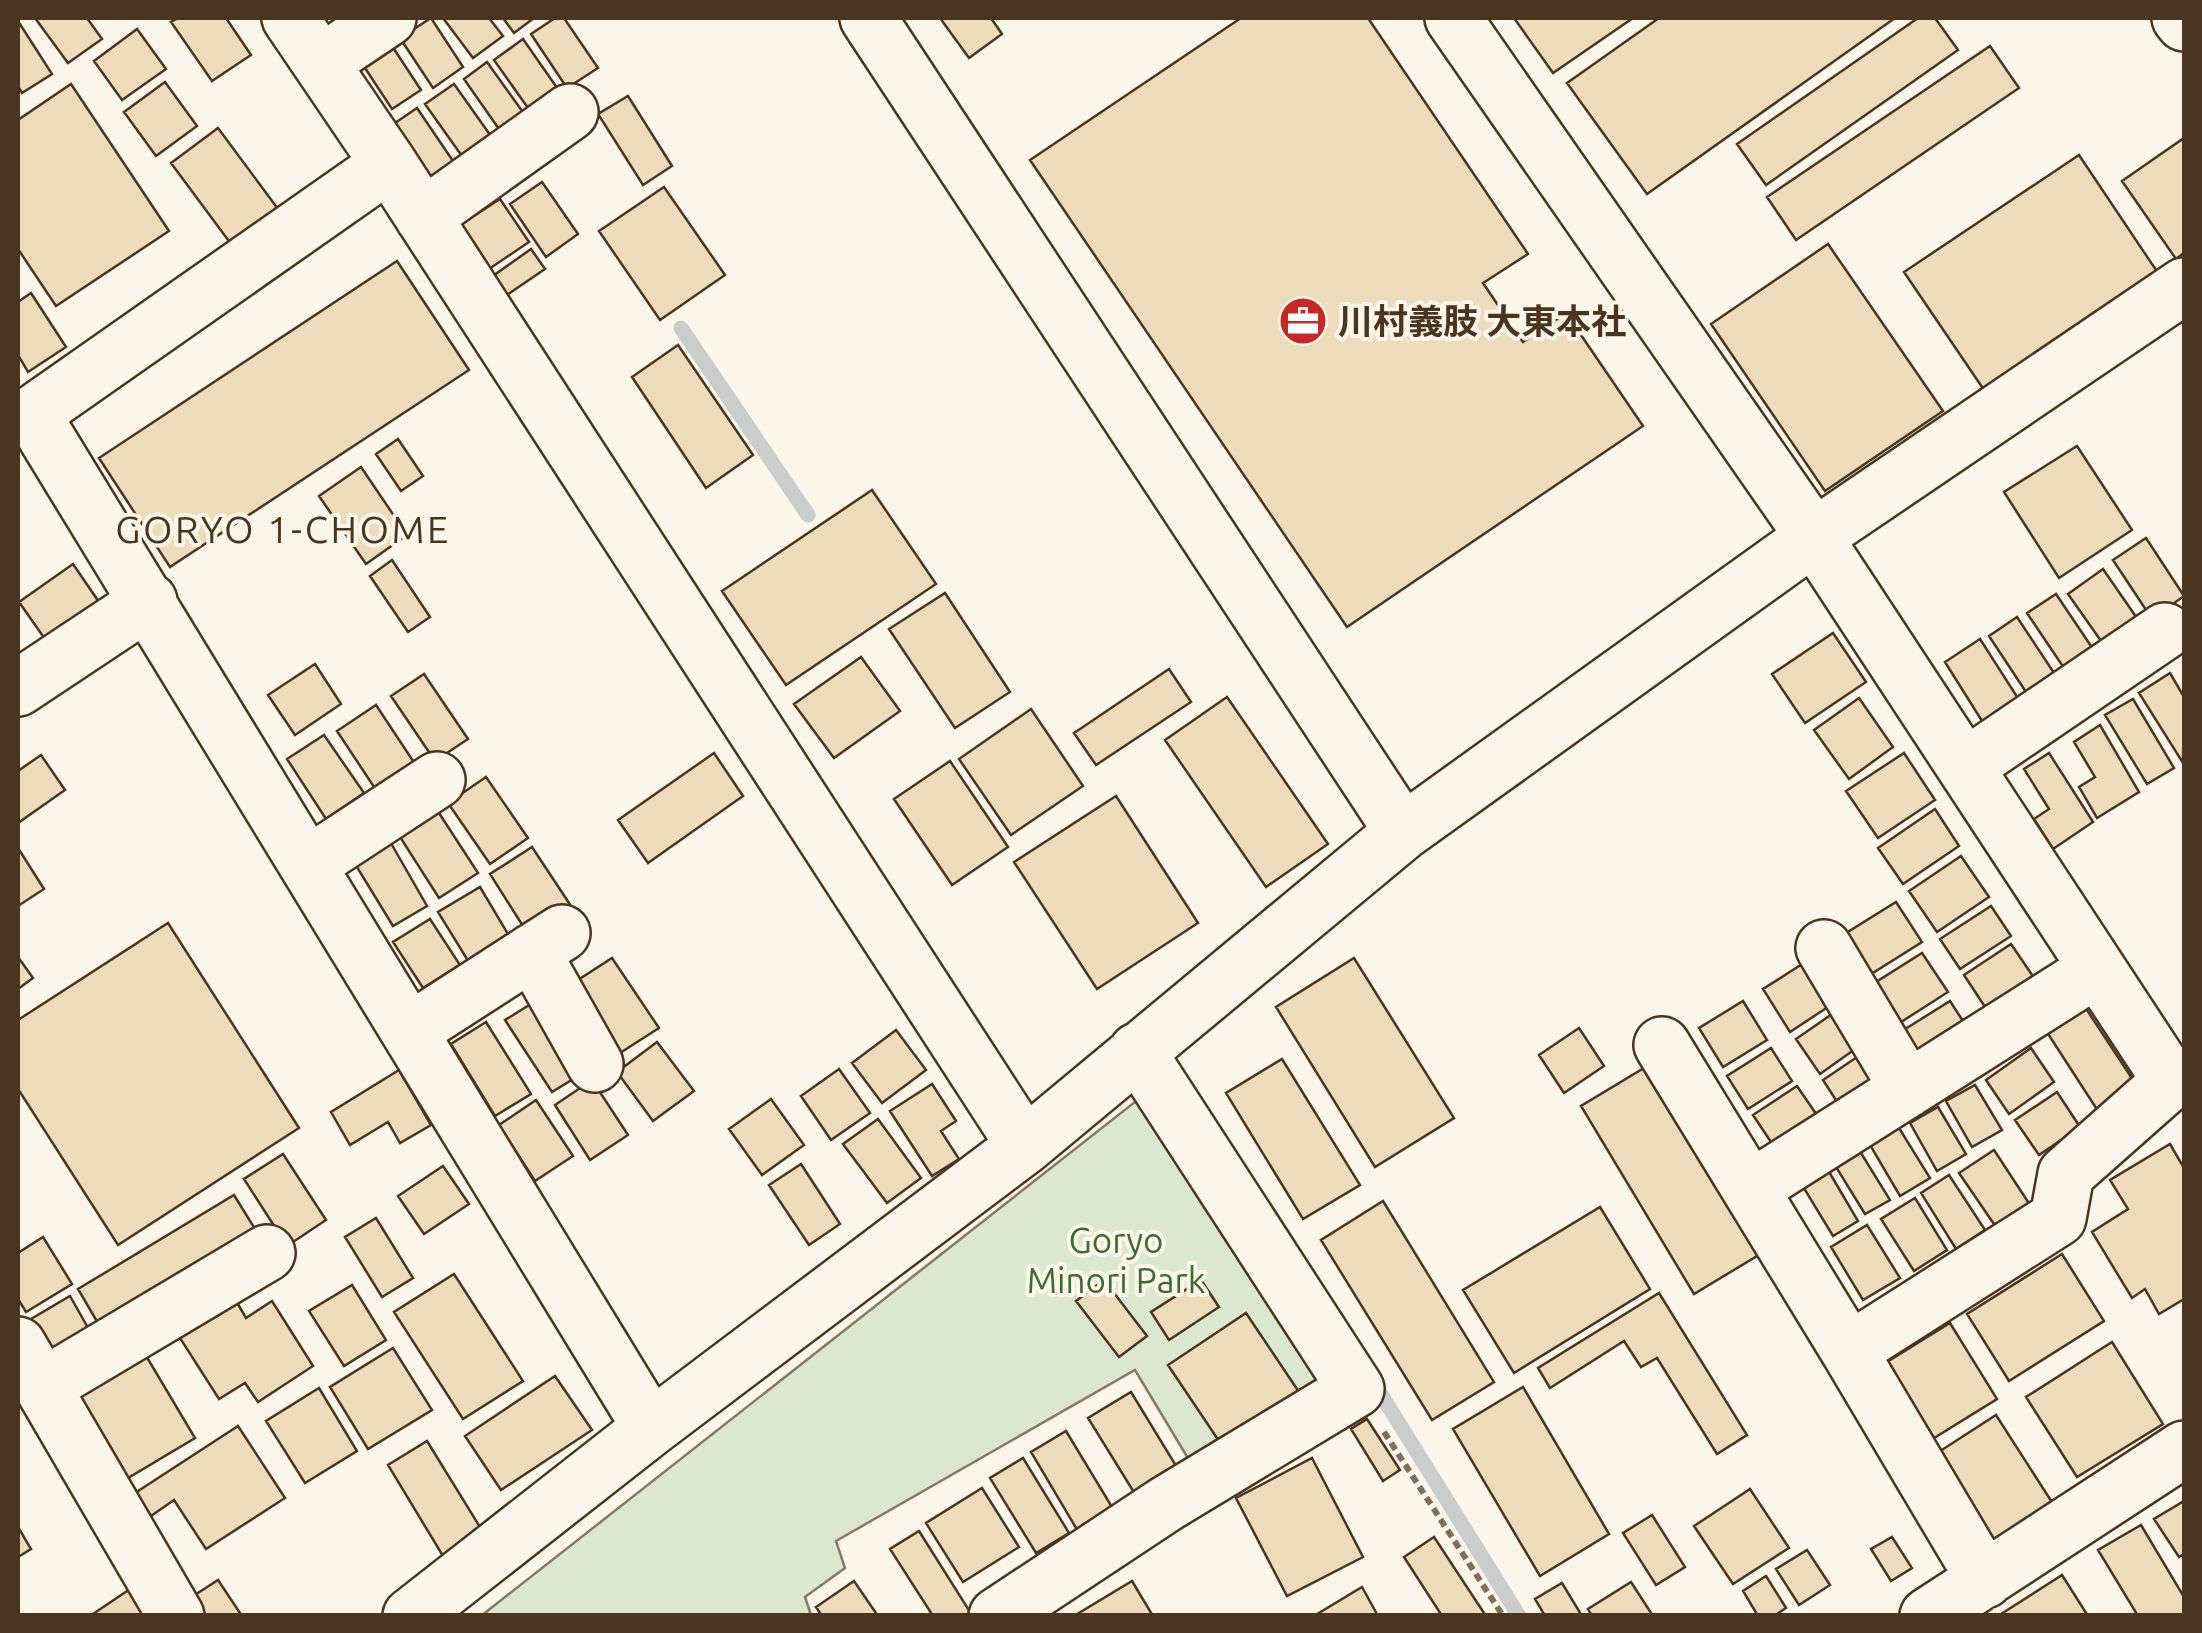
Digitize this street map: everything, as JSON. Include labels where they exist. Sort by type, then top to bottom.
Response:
[{"type":"street","points":[[290,18],[423,216],[1025,1146]]},
{"type":"street","points":[[321,63],[388,18]]},
{"type":"street","points":[[868,18],[1403,832]]},
{"type":"street","points":[[1453,18],[1814,537],[2171,1081],[2066,1174],[2058,1218],[1849,1351]]},
{"type":"street","points":[[423,216],[570,112]]},
{"type":"street","points":[[389,164],[32,414],[650,1428]]},
{"type":"street","points":[[411,1616],[650,1428],[1025,1146],[1403,832],[1814,537],[2184,286]]},
{"type":"street","points":[[18,688],[149,601]]},
{"type":"street","points":[[1966,767],[2165,631]]},
{"type":"street","points":[[309,864],[437,780]]},
{"type":"street","points":[[410,1030],[548,942],[595,1064]]},
{"type":"street","points":[[1824,948],[1908,1089]]},
{"type":"street","points":[[1750,1189],[2097,970]]},
{"type":"street","points":[[1662,1045],[1986,1580]]},
{"type":"street","points":[[997,1616],[1166,1504],[1356,1389],[1137,1051]]},
{"type":"street","points":[[176,1616],[30,1366],[268,1253]]},
{"type":"street","points":[[1928,1616],[2184,1449]]},
{"type":"path","points":[[1356,1389],[1503,1616]]},
{"type":"green space","name":"Goryo Minori Park","points":[[1145,1094],[1330,1382],[1192,1465],[1135,1370],[836,1541],[845,1568],[805,1597],[811,1615],[481,1616]]},
{"type":"building","points":[[35,18],[87,18],[102,39],[68,63]]},
{"type":"building","points":[[178,18],[226,18],[251,55],[212,81],[171,22]]},
{"type":"building","points":[[431,18],[463,67],[433,88],[400,38]]},
{"type":"building","points":[[443,18],[489,18],[503,36],[473,58]]},
{"type":"building","points":[[503,18],[534,18],[514,33]]},
{"type":"building","points":[[555,18],[564,18],[598,68],[567,88],[531,34]]},
{"type":"building","points":[[940,18],[991,18],[1002,34],[969,58]]},
{"type":"building","points":[[1241,18],[1368,18],[1528,254],[1483,283],[1523,342],[1566,313],[1643,426],[1347,627],[1030,160]]},
{"type":"building","points":[[1514,18],[1633,18],[1553,73]]},
{"type":"building","points":[[1659,18],[1895,18],[1647,194],[1567,83]]},
{"type":"building","points":[[1918,18],[1935,18],[1958,50],[1766,185],[1737,144]]},
{"type":"building","points":[[18,21],[52,74],[22,93],[18,86]]},
{"type":"building","points":[[137,29],[166,69],[122,100],[94,61]]},
{"type":"building","points":[[523,39],[562,95],[533,115],[494,60]]},
{"type":"building","points":[[390,43],[421,90],[392,109],[361,62]]},
{"type":"building","points":[[1990,46],[2019,88],[1796,240],[1767,197]]},
{"type":"building","points":[[487,62],[525,115],[501,132],[464,79]]},
{"type":"building","points":[[165,82],[197,126],[156,156],[124,112]]},
{"type":"building","points":[[71,84],[169,231],[56,306],[18,249],[18,120]]},
{"type":"building","points":[[454,84],[493,139],[464,159],[425,104]]},
{"type":"building","points":[[628,96],[672,166],[643,185],[598,114]]},
{"type":"building","points":[[417,108],[455,164],[429,181],[392,125]]},
{"type":"building","points":[[218,128],[281,213],[234,248],[171,163]]},
{"type":"building","points":[[2184,138],[2184,253],[2176,259],[2122,181]]},
{"type":"building","points":[[2079,155],[2158,273],[1984,390],[1904,272]]},
{"type":"building","points":[[542,182],[578,234],[546,257],[510,204]]},
{"type":"building","points":[[664,187],[725,275],[660,320],[599,231]]},
{"type":"building","points":[[500,199],[529,242],[489,269],[460,225]]},
{"type":"building","points":[[1828,244],[1943,411],[1825,491],[1711,324]]},
{"type":"building","points":[[531,249],[545,269],[504,297],[490,278]]},
{"type":"building","points":[[397,261],[469,370],[170,567],[99,458]]},
{"type":"building","points":[[31,293],[66,347],[28,372],[18,355],[18,302]]},
{"type":"building","points":[[678,345],[753,455],[706,488],[632,377]]},
{"type":"building","points":[[398,439],[423,476],[401,491],[376,454]]},
{"type":"building","points":[[2077,446],[2132,530],[2059,578],[2004,492]]},
{"type":"building","points":[[361,467],[407,535],[366,564],[319,496]]},
{"type":"building","points":[[872,490],[936,584],[786,685],[722,591]]},
{"type":"building","points":[[2146,538],[2184,596],[2152,619],[2113,560]]},
{"type":"building","points":[[392,560],[430,617],[408,632],[370,576]]},
{"type":"building","points":[[73,564],[101,605],[47,642],[19,602]]},
{"type":"building","points":[[2103,569],[2141,624],[2106,648],[2068,594]]},
{"type":"building","points":[[945,593],[1010,692],[955,728],[889,629]]},
{"type":"building","points":[[2056,594],[2095,652],[2066,671],[2027,613]]},
{"type":"building","points":[[2017,617],[2060,682],[2032,701],[1989,636]]},
{"type":"building","points":[[1833,633],[1866,682],[1805,723],[1772,674]]},
{"type":"building","points":[[1980,639],[2023,706],[1987,729],[1945,662]]},
{"type":"building","points":[[861,657],[900,711],[834,758],[794,704]]},
{"type":"building","points":[[315,664],[341,704],[295,735],[268,695]]},
{"type":"building","points":[[1169,669],[1191,702],[1096,765],[1074,733]]},
{"type":"building","points":[[2170,673],[2184,697],[2183,763],[2139,693]]},
{"type":"building","points":[[424,674],[468,739],[435,761],[391,696]]},
{"type":"building","points":[[1227,697],[1328,844],[1266,887],[1165,740]]},
{"type":"building","points":[[1859,698],[1893,747],[1849,779],[1814,730]]},
{"type":"building","points":[[2133,699],[2174,768],[2147,784],[2105,715]]},
{"type":"building","points":[[376,705],[421,773],[382,799],[337,731]]},
{"type":"building","points":[[1031,709],[1083,786],[1011,835],[959,759]]},
{"type":"building","points":[[2100,725],[2139,792],[2097,818],[2079,787],[2095,777],[2074,742]]},
{"type":"building","points":[[324,735],[364,793],[326,819],[287,759]]},
{"type":"building","points":[[714,753],[743,796],[648,863],[618,820]]},
{"type":"building","points":[[1904,753],[1935,800],[1878,838],[1846,791]]},
{"type":"building","points":[[2049,753],[2093,822],[2053,849],[2034,819],[2049,809],[2024,769]]},
{"type":"building","points":[[41,755],[65,790],[18,823],[18,771]]},
{"type":"building","points":[[950,761],[1008,847],[952,885],[894,799]]},
{"type":"building","points":[[486,777],[528,838],[490,864],[448,803]]},
{"type":"building","points":[[1116,796],[1198,923],[1097,989],[1014,862]]},
{"type":"building","points":[[1935,809],[1959,846],[1903,884],[1878,848]]},
{"type":"building","points":[[439,813],[478,873],[439,898],[400,837]]},
{"type":"building","points":[[388,838],[427,906],[393,926],[352,859]]},
{"type":"building","points":[[532,847],[571,906],[528,934],[490,874]]},
{"type":"building","points":[[18,848],[44,889],[18,906]]},
{"type":"building","points":[[1961,856],[1989,897],[1937,932],[1909,891]]},
{"type":"building","points":[[480,887],[511,939],[470,964],[438,912]]},
{"type":"building","points":[[1896,902],[1922,942],[1868,976],[1843,935]]},
{"type":"building","points":[[1991,906],[2011,936],[1960,969],[1940,939]]},
{"type":"building","points":[[430,919],[460,965],[423,988],[393,942]]},
{"type":"building","points":[[168,923],[299,1128],[118,1245],[18,1089],[18,1020]]},
{"type":"building","points":[[2011,944],[2039,985],[1991,1016],[1964,975]]},
{"type":"building","points":[[1922,953],[1948,992],[1898,1024],[1873,984]]},
{"type":"building","points":[[18,957],[33,978],[18,989]]},
{"type":"building","points":[[612,958],[659,1028],[620,1053],[575,982]]},
{"type":"building","points":[[1354,958],[1454,1118],[1375,1167],[1276,1007]]},
{"type":"building","points":[[1807,961],[1834,1003],[1790,1032],[1763,989]]},
{"type":"building","points":[[539,999],[586,1071],[552,1092],[505,1020]]},
{"type":"building","points":[[1743,1001],[1767,1040],[1723,1067],[1699,1028]]},
{"type":"building","points":[[1950,1001],[1972,1035],[1925,1065],[1902,1031]]},
{"type":"building","points":[[2081,1001],[2137,1086],[2098,1111],[2043,1026]]},
{"type":"building","points":[[1835,1012],[1858,1047],[1820,1074],[1796,1039]]},
{"type":"building","points":[[486,1022],[531,1094],[495,1116],[451,1044]]},
{"type":"building","points":[[1579,1028],[1604,1066],[1564,1093],[1539,1055]]},
{"type":"building","points":[[896,1030],[926,1070],[882,1103],[852,1063]]},
{"type":"building","points":[[657,1042],[694,1091],[653,1121],[617,1072]]},
{"type":"building","points":[[1771,1048],[1792,1081],[1748,1109],[1727,1076]]},
{"type":"building","points":[[2031,1048],[2054,1082],[2009,1114],[1986,1080]]},
{"type":"building","points":[[1863,1053],[1883,1085],[1843,1111],[1823,1080]]},
{"type":"building","points":[[1282,1059],[1360,1185],[1303,1219],[1226,1093]]},
{"type":"building","points":[[1649,1065],[1762,1253],[1694,1294],[1581,1106]]},
{"type":"building","points":[[839,1069],[870,1113],[831,1140],[801,1096]]},
{"type":"building","points":[[399,1070],[431,1125],[400,1143],[388,1122],[350,1145],[331,1112]]},
{"type":"building","points":[[592,1080],[628,1135],[590,1160],[555,1105]]},
{"type":"building","points":[[932,1084],[956,1121],[941,1131],[959,1159],[932,1176],[890,1111]]},
{"type":"building","points":[[1975,1085],[2002,1130],[1972,1147],[1946,1101]]},
{"type":"building","points":[[1797,1086],[1823,1124],[1779,1154],[1753,1115]]},
{"type":"building","points":[[2057,1092],[2080,1127],[2039,1155],[2015,1120]]},
{"type":"building","points":[[771,1099],[804,1145],[762,1175],[729,1129]]},
{"type":"building","points":[[536,1100],[573,1156],[535,1181],[499,1125]]},
{"type":"building","points":[[1938,1107],[1966,1154],[1937,1171],[1910,1123]]},
{"type":"building","points":[[878,1119],[921,1178],[887,1203],[843,1144]]},
{"type":"building","points":[[1899,1128],[1930,1178],[1900,1196],[1870,1145]]},
{"type":"building","points":[[2170,1144],[2184,1168],[2184,1299],[2159,1314],[2145,1289],[2132,1298],[2092,1232],[2128,1209],[2110,1180]]},
{"type":"building","points":[[1994,1150],[2032,1208],[1998,1230],[1959,1173]]},
{"type":"building","points":[[1861,1153],[1890,1200],[1865,1214],[1836,1167]]},
{"type":"building","points":[[283,1154],[326,1220],[287,1246],[244,1179]]},
{"type":"building","points":[[801,1164],[840,1224],[809,1245],[769,1185]]},
{"type":"building","points":[[443,1166],[469,1204],[424,1234],[398,1196]]},
{"type":"building","points":[[1828,1170],[1858,1221],[1833,1236],[1802,1185]]},
{"type":"building","points":[[1949,1175],[1985,1230],[1956,1249],[1921,1193]]},
{"type":"building","points":[[234,1195],[263,1242],[106,1337],[78,1289]]},
{"type":"building","points":[[1915,1198],[1947,1250],[1914,1271],[1881,1219]]},
{"type":"building","points":[[1383,1201],[1494,1382],[1432,1420],[1321,1240]]},
{"type":"building","points":[[1600,1207],[1650,1289],[1514,1373],[1463,1290]]},
{"type":"building","points":[[376,1218],[413,1278],[382,1297],[345,1237]]},
{"type":"building","points":[[1867,1225],[1900,1278],[1863,1300],[1831,1247]]},
{"type":"building","points":[[43,1237],[72,1284],[26,1312],[18,1299],[18,1253]]},
{"type":"building","points":[[2062,1254],[2104,1321],[2009,1381],[1967,1314]]},
{"type":"building","points":[[454,1274],[523,1381],[463,1419],[394,1312]]},
{"type":"building","points":[[1104,1280],[1147,1336],[1119,1357],[1076,1301]]},
{"type":"building","points":[[1201,1280],[1219,1307],[1169,1340],[1151,1312]]},
{"type":"building","points":[[352,1285],[386,1340],[344,1366],[309,1311]]},
{"type":"building","points":[[1659,1293],[1747,1435],[1717,1454],[1657,1358],[1641,1367],[1624,1341],[1550,1388],[1538,1368]]},
{"type":"building","points":[[70,1296],[96,1342],[54,1367],[26,1322]]},
{"type":"building","points":[[235,1299],[246,1318],[272,1301],[313,1366],[258,1402],[245,1383],[219,1399],[178,1335]]},
{"type":"building","points":[[1246,1313],[1307,1404],[1229,1456],[1168,1365]]},
{"type":"building","points":[[1950,1323],[1997,1399],[1934,1438],[1887,1362]]},
{"type":"building","points":[[2112,1342],[2163,1424],[2077,1477],[2026,1397]]},
{"type":"building","points":[[393,1348],[432,1410],[368,1449],[330,1387]]},
{"type":"building","points":[[145,1354],[195,1438],[128,1478],[79,1394]]},
{"type":"building","points":[[555,1376],[592,1430],[501,1490],[465,1436]]},
{"type":"building","points":[[1523,1387],[1609,1534],[1540,1576],[1453,1429]]},
{"type":"building","points":[[319,1388],[357,1451],[305,1483],[266,1421]]},
{"type":"building","points":[[1131,1392],[1178,1469],[1135,1494],[1088,1418]]},
{"type":"building","points":[[1996,1415],[2055,1507],[1993,1547],[1934,1455]]},
{"type":"building","points":[[1367,1419],[1400,1470],[1383,1481],[1351,1429]]},
{"type":"building","points":[[238,1426],[285,1498],[206,1549],[174,1500],[151,1516],[135,1493]]},
{"type":"building","points":[[1066,1431],[1115,1512],[1079,1533],[1031,1452]]},
{"type":"building","points":[[427,1441],[483,1532],[443,1556],[388,1465]]},
{"type":"building","points":[[1023,1458],[1069,1533],[1036,1553],[990,1478]]},
{"type":"building","points":[[1312,1458],[1363,1557],[1287,1596],[1236,1498]]},
{"type":"building","points":[[982,1488],[1019,1547],[963,1582],[926,1523]]},
{"type":"building","points":[[1750,1489],[1789,1548],[1733,1584],[1694,1526]]},
{"type":"building","points":[[2184,1501],[2184,1554],[2179,1557],[2154,1519]]},
{"type":"building","points":[[1652,1515],[1685,1567],[1656,1585],[1623,1533]]},
{"type":"building","points":[[2141,1525],[2184,1597],[2184,1616],[2138,1616],[2098,1550]]},
{"type":"building","points":[[18,1527],[31,1549],[18,1557]]},
{"type":"building","points":[[919,1531],[971,1616],[933,1616],[890,1549]]},
{"type":"building","points":[[1434,1537],[1486,1616],[1442,1616],[1404,1557]]},
{"type":"building","points":[[1892,1537],[1912,1568],[1891,1581],[1871,1549]]},
{"type":"building","points":[[1807,1550],[1830,1585],[1799,1605],[1776,1569]]},
{"type":"building","points":[[2062,1575],[2088,1616],[1998,1616]]},
{"type":"building","points":[[1766,1576],[1786,1608],[1774,1616],[1758,1616],[1743,1591]]},
{"type":"building","points":[[218,1580],[242,1616],[194,1616],[184,1602]]},
{"type":"building","points":[[854,1581],[878,1616],[822,1616],[816,1607]]},
{"type":"building","points":[[1132,1581],[1153,1616],[1074,1616]]},
{"type":"building","points":[[1631,1582],[1653,1616],[1592,1616],[1588,1609]]},
{"type":"building","points":[[1562,1583],[1582,1616],[1545,1616],[1535,1599]]},
{"type":"building","points":[[1362,1587],[1378,1616],[1314,1616]]},
{"type":"building","points":[[130,1589],[146,1616],[90,1616]]},
{"type":"waterway","points":[[681,328],[808,515]]},
{"type":"waterway","points":[[1372,1380],[1519,1616]]},
{"type":"place","name":"川村義肢 大東本社","points":[[1303,321]]},
{"type":"district","name":"GORYO 1-CHOME","points":[[283,529]]}]
